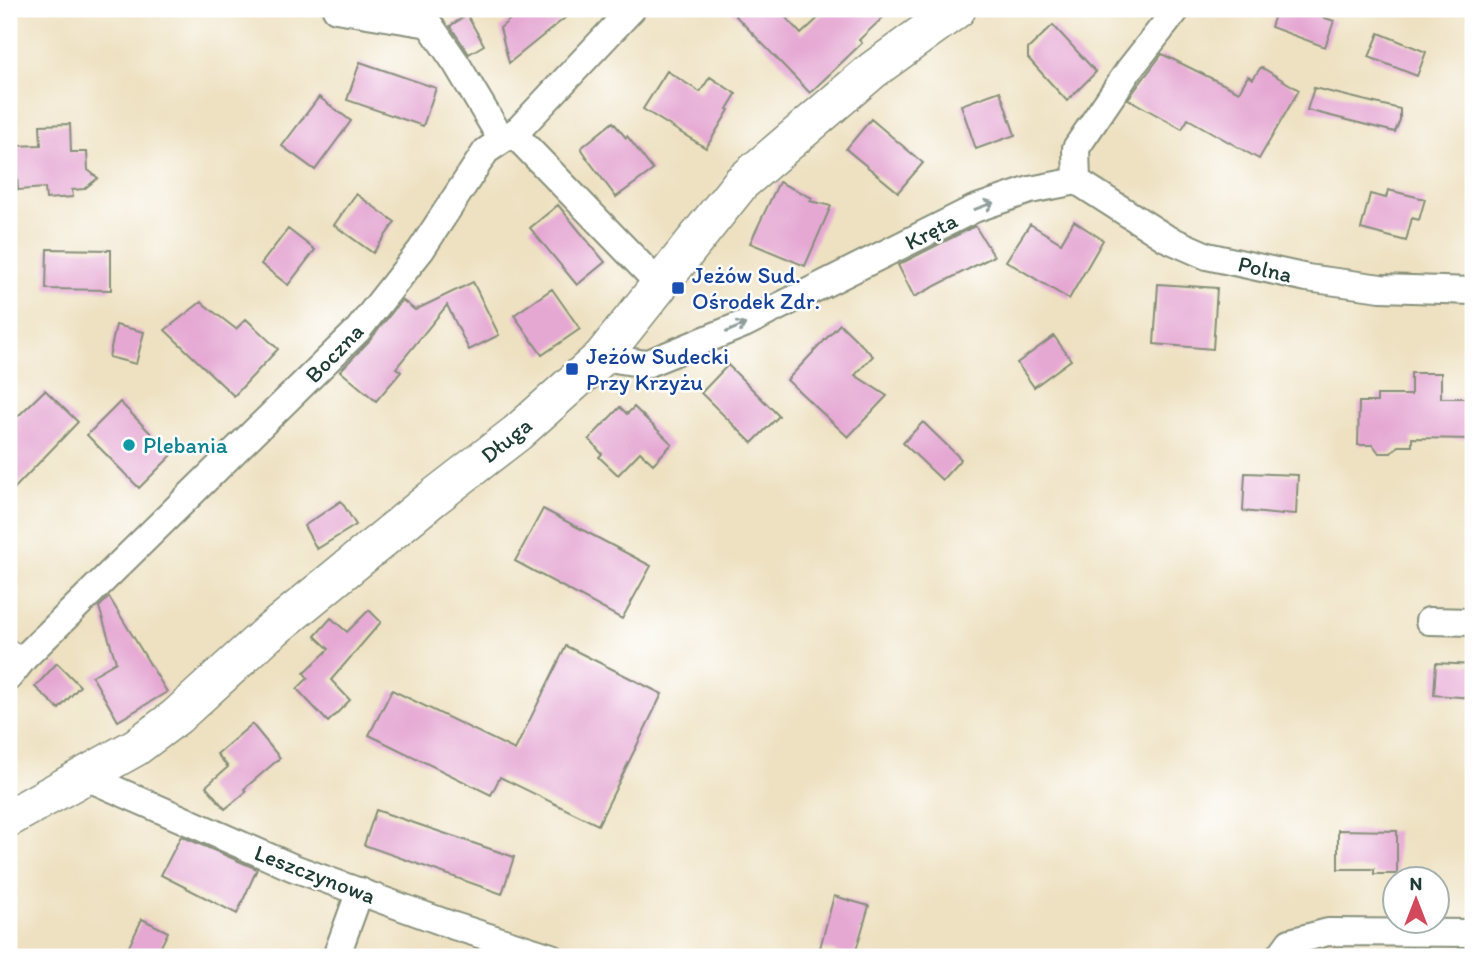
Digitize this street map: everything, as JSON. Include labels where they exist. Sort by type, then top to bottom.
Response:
[{"type":"street","points":[[336,9],[429,24],[508,137],[564,184],[660,285]]},
{"type":"street","name":"Boczna","points":[[14,660],[358,330],[421,250],[486,151],[508,137],[632,9]]},
{"type":"street","name":"Długa","points":[[9,818],[136,747],[176,717],[266,635],[517,433],[602,357],[741,183],[873,69],[957,9]]},
{"type":"street","points":[[1077,181],[1076,148],[1129,69],[1177,9]]},
{"type":"street","name":"Polna","points":[[1077,181],[1166,238],[1207,256],[1307,278],[1381,288],[1473,291]]},
{"type":"street","name":"Kręta","points":[[602,357],[646,365],[744,324],[974,209],[1030,190],[1077,181]]},
{"type":"street","points":[[1429,621],[1473,622]]},
{"type":"street","name":"Leszczynowa","points":[[84,776],[270,859],[454,926],[551,957]]},
{"type":"street","points":[[336,957],[360,891]]},
{"type":"street","points":[[1279,957],[1290,942],[1328,932],[1473,933]]},
{"type":"building","points":[[522,9],[576,9],[509,63],[500,28]]},
{"type":"building","points":[[729,9],[778,9],[801,34],[828,9],[892,9],[859,40],[862,43],[810,93]]},
{"type":"building","points":[[1277,9],[1298,9],[1334,21],[1325,47],[1271,27]]},
{"type":"building","points":[[467,15],[484,45],[469,54],[450,26]]},
{"type":"building","points":[[1053,25],[1096,72],[1067,101],[1028,58],[1028,49]]},
{"type":"building","points":[[1379,33],[1426,52],[1417,76],[1369,57]]},
{"type":"building","points":[[1162,54],[1239,92],[1248,76],[1253,79],[1261,67],[1299,90],[1259,159],[1188,119],[1182,129],[1128,99]]},
{"type":"building","points":[[360,62],[436,88],[423,126],[347,100]]},
{"type":"building","points":[[667,71],[700,92],[710,77],[736,94],[706,148],[643,109]]},
{"type":"building","points":[[1314,88],[1400,109],[1400,120],[1395,132],[1307,110]]},
{"type":"building","points":[[1000,91],[1015,135],[976,149],[961,105]]},
{"type":"building","points":[[319,97],[351,121],[315,170],[282,146]]},
{"type":"building","points":[[871,119],[923,163],[898,192],[846,149]]},
{"type":"building","points":[[613,122],[653,170],[616,197],[581,148]]},
{"type":"building","points":[[70,124],[71,152],[87,152],[88,170],[98,178],[84,189],[72,190],[73,197],[46,199],[45,188],[18,190],[15,146],[41,145],[40,125]]},
{"type":"building","points":[[779,182],[812,198],[810,201],[831,206],[805,266],[750,243]]},
{"type":"building","points":[[1388,190],[1425,199],[1419,220],[1412,218],[1406,241],[1361,229],[1370,194],[1386,198]]},
{"type":"building","points":[[356,194],[395,222],[373,253],[334,225]]},
{"type":"building","points":[[558,205],[605,262],[577,285],[530,228]]},
{"type":"building","points":[[1074,221],[1103,240],[1069,299],[1006,261],[1030,224],[1061,243]]},
{"type":"building","points":[[975,226],[994,256],[914,297],[898,265]]},
{"type":"building","points":[[288,229],[315,250],[288,285],[261,264]]},
{"type":"building","points":[[47,249],[111,250],[111,290],[46,289]]},
{"type":"building","points":[[473,282],[499,335],[469,350],[447,305],[396,368],[401,372],[376,401],[340,371],[370,340],[402,300],[415,310]]},
{"type":"building","points":[[1158,284],[1217,288],[1213,349],[1154,344]]},
{"type":"building","points":[[552,289],[580,329],[542,355],[514,315]]},
{"type":"building","points":[[201,302],[236,329],[246,319],[278,349],[234,396],[165,330]]},
{"type":"building","points":[[840,324],[873,356],[855,375],[887,396],[848,437],[787,380]]},
{"type":"building","points":[[116,325],[144,332],[136,364],[109,357]]},
{"type":"building","points":[[1054,336],[1071,360],[1034,387],[1017,363]]},
{"type":"building","points":[[728,365],[779,416],[752,443],[701,393]]},
{"type":"building","points":[[1411,373],[1441,373],[1441,398],[1473,398],[1473,439],[1412,438],[1412,446],[1398,446],[1391,453],[1379,453],[1373,445],[1358,445],[1359,402],[1377,402],[1377,395],[1411,395]]},
{"type":"building","points":[[45,390],[78,422],[9,494],[9,425]]},
{"type":"building","name":"Plebania","points":[[120,402],[172,455],[139,488],[87,435]]},
{"type":"building","points":[[620,407],[627,414],[634,407],[672,444],[653,464],[640,452],[618,475],[599,457],[602,454],[589,439]]},
{"type":"building","points":[[923,422],[961,459],[942,480],[903,443]]},
{"type":"building","points":[[1245,473],[1298,475],[1296,514],[1243,511]]},
{"type":"building","points":[[341,501],[356,525],[317,549],[304,526]]},
{"type":"building","points":[[543,509],[651,566],[622,619],[515,561]]},
{"type":"building","points":[[109,597],[167,692],[118,721],[92,676],[116,662],[99,607]]},
{"type":"building","points":[[369,610],[381,622],[331,680],[350,700],[328,722],[297,689],[308,678],[304,673],[329,649],[315,636],[331,618],[347,632]]},
{"type":"building","points":[[566,646],[662,694],[598,825],[500,777],[491,795],[369,735],[392,690],[515,750]]},
{"type":"building","points":[[57,663],[80,686],[59,709],[35,687]]},
{"type":"building","points":[[1436,663],[1473,665],[1473,698],[1434,695]]},
{"type":"building","points":[[252,724],[280,758],[225,809],[206,786],[228,767],[217,754]]},
{"type":"building","points":[[376,810],[514,857],[502,894],[364,845]]},
{"type":"building","points":[[1338,830],[1397,831],[1397,864],[1380,864],[1380,874],[1374,874],[1374,869],[1338,869]]},
{"type":"building","points":[[181,836],[257,869],[237,914],[161,875]]},
{"type":"building","points":[[834,896],[869,906],[854,957],[820,948]]},
{"type":"building","points":[[142,919],[168,932],[156,957],[124,957]]},
{"type":"place","name":"Jeżów Sud. Ośrodek Zdr.","points":[[678,288]]},
{"type":"place","name":"Jeżów Sudecki Przy Krzyżu","points":[[572,369]]},
{"type":"place","name":"Plebania","points":[[129,445]]}]
